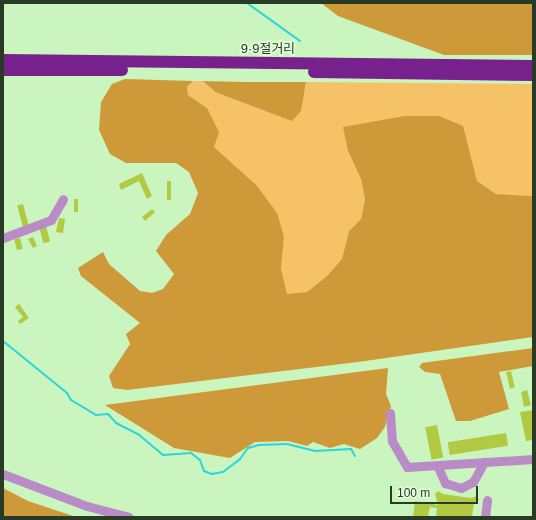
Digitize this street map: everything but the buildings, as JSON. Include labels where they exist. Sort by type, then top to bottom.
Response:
[{"type":"highway","name":"9·9절거리","points":[[3,60],[533,66]]},
{"type":"highway","name":"9·9절거리","points":[[3,70],[533,75]]},
{"type":"street","points":[[3,238],[51,220],[63,199]]},
{"type":"street","points":[[390,413],[392,441],[402,462],[413,469],[437,465],[533,459]]},
{"type":"street","points":[[437,465],[445,483],[461,488],[473,482],[484,462]]},
{"type":"street","points":[[3,474],[125,517]]},
{"type":"street","points":[[485,517],[487,500]]},
{"type":"shaded area","points":[[321,3],[533,3],[533,55],[444,55],[338,16]]},
{"type":"shaded area","points":[[125,79],[193,81],[187,87],[188,95],[207,108],[219,132],[214,147],[257,186],[277,213],[284,237],[281,268],[287,294],[307,292],[327,276],[342,259],[349,231],[361,219],[365,199],[361,179],[348,151],[343,127],[405,116],[439,116],[463,126],[477,181],[496,194],[533,196],[533,337],[358,362],[127,390],[113,388],[109,376],[130,344],[126,334],[140,323],[81,276],[78,268],[103,252],[109,264],[140,291],[152,293],[163,289],[174,274],[156,251],[166,235],[190,214],[198,193],[189,172],[176,163],[126,163],[110,154],[99,130],[101,102],[112,84]]},
{"type":"shaded area","points":[[193,81],[203,81],[215,92],[265,111],[305,91],[306,82],[533,84],[533,196],[496,194],[477,181],[470,160],[348,151],[361,179],[365,199],[361,219],[349,231],[342,259],[327,276],[307,292],[287,294],[281,268],[284,237],[229,162],[214,147],[207,108],[188,95],[187,87]]},
{"type":"shaded area","points":[[203,81],[306,82],[301,111],[292,121],[215,92]]},
{"type":"shaded area","points":[[533,348],[533,366],[499,372],[509,409],[470,421],[456,421],[440,374],[425,372],[419,367],[422,363]]},
{"type":"shaded area","points":[[388,368],[386,394],[391,406],[385,427],[377,438],[360,449],[344,444],[330,448],[313,442],[307,446],[288,441],[255,442],[230,458],[174,448],[105,405]]},
{"type":"shaded area","points":[[3,488],[28,501],[76,517],[3,517]]},
{"type":"waterway","points":[[247,3],[300,41]]},
{"type":"waterway","points":[[3,341],[67,393],[71,400],[96,415],[108,414],[116,423],[138,434],[163,455],[191,453],[200,460],[204,471],[212,474],[223,472],[240,459],[248,448],[259,445],[287,444],[315,451],[351,449],[355,456]]}]
